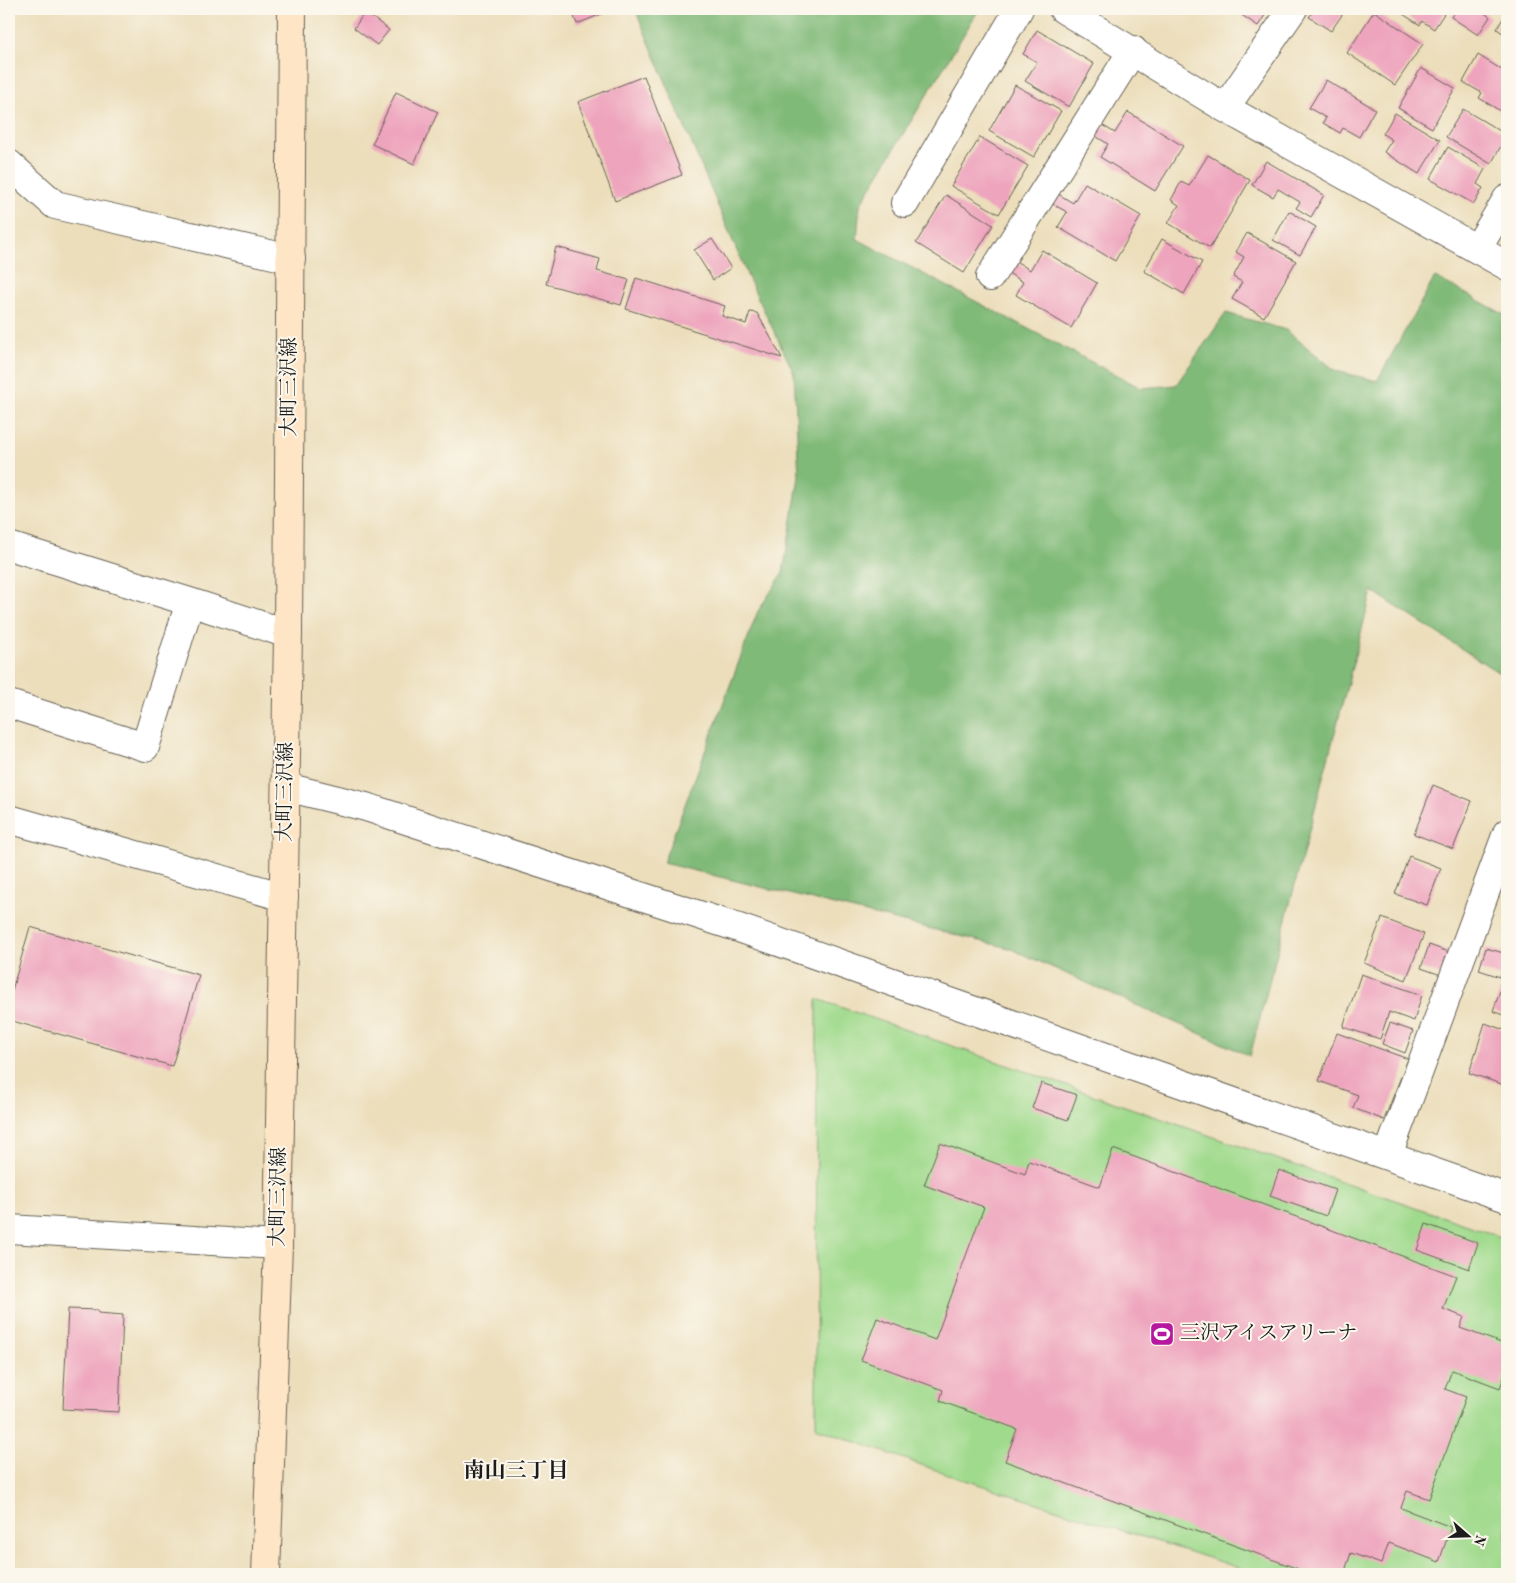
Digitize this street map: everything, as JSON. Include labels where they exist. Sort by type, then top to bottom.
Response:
[{"type":"main road","name":"大町三沢線","points":[[266,1574],[278,1245],[286,787],[292,9]]},
{"type":"street","points":[[905,202],[1019,9]]},
{"type":"street","points":[[1063,9],[1225,108],[1507,266]]},
{"type":"street","points":[[1225,108],[1293,9]]},
{"type":"street","points":[[990,277],[1132,50]]},
{"type":"street","points":[[9,164],[55,204],[291,258]]},
{"type":"street","points":[[1476,249],[1507,198]]},
{"type":"street","points":[[9,546],[288,634]]},
{"type":"street","points":[[9,704],[145,747],[190,602]]},
{"type":"street","points":[[286,787],[366,807],[736,927],[1507,1198]]},
{"type":"street","points":[[9,819],[284,896]]},
{"type":"street","points":[[1388,1155],[1507,833]]},
{"type":"street","points":[[9,1230],[278,1245]]},
{"type":"green space","points":[[635,9],[975,9],[978,11],[860,205],[857,239],[1141,388],[1176,385],[1226,313],[1286,330],[1336,371],[1377,381],[1435,277],[1507,316],[1507,678],[1372,591],[1250,1056],[1009,948],[663,863],[758,611],[783,573],[799,477],[794,373],[748,277]]},
{"type":"green space","name":"三沢アイスアリーナ","points":[[817,999],[1507,1239],[1507,1574],[1258,1574],[956,1477],[816,1428]]},
{"type":"building","points":[[571,9],[614,9],[577,24]]},
{"type":"building","points":[[1239,9],[1269,9],[1258,26],[1237,12]]},
{"type":"building","points":[[1315,9],[1339,9],[1344,12],[1331,31],[1309,17]]},
{"type":"building","points":[[1395,9],[1447,9],[1434,29],[1422,21],[1420,25]]},
{"type":"building","points":[[1457,9],[1479,9],[1490,17],[1478,35],[1451,17]]},
{"type":"building","points":[[1374,11],[1423,44],[1395,85],[1347,53]]},
{"type":"building","points":[[1507,11],[1507,36],[1497,29]]},
{"type":"building","points":[[365,12],[389,30],[377,45],[354,28]]},
{"type":"building","points":[[1037,30],[1094,64],[1069,107],[1025,81],[1037,62],[1023,54]]},
{"type":"building","points":[[1478,55],[1507,73],[1507,115],[1479,98],[1482,93],[1463,82]]},
{"type":"building","points":[[1421,68],[1455,88],[1432,128],[1398,108]]},
{"type":"building","points":[[644,76],[682,175],[615,201],[578,102]]},
{"type":"building","points":[[1326,80],[1375,109],[1359,137],[1343,128],[1340,133],[1323,123],[1326,118],[1309,108]]},
{"type":"building","points":[[1015,85],[1061,111],[1034,157],[989,131]]},
{"type":"building","points":[[396,92],[438,112],[414,164],[372,144]]},
{"type":"building","points":[[1463,109],[1507,135],[1491,164],[1446,137]]},
{"type":"building","points":[[1128,112],[1183,146],[1155,191],[1100,157],[1108,144],[1091,133],[1097,122],[1115,133]]},
{"type":"building","points":[[1395,113],[1440,140],[1419,174],[1384,152],[1392,140],[1383,134]]},
{"type":"building","points":[[980,137],[1028,166],[999,214],[951,186]]},
{"type":"building","points":[[1448,147],[1485,169],[1477,184],[1483,188],[1474,204],[1430,179]]},
{"type":"building","points":[[1208,155],[1250,180],[1210,248],[1168,223],[1179,205],[1171,200],[1181,182],[1189,186]]},
{"type":"building","points":[[1266,161],[1324,195],[1311,217],[1296,208],[1300,202],[1278,189],[1273,197],[1252,185]]},
{"type":"building","points":[[1085,183],[1141,216],[1115,261],[1058,227],[1067,212],[1049,202],[1055,192],[1073,203]]},
{"type":"building","points":[[946,195],[993,225],[964,273],[916,243]]},
{"type":"building","points":[[1289,211],[1316,227],[1300,255],[1273,240]]},
{"type":"building","points":[[1247,233],[1296,261],[1264,317],[1232,299],[1242,282],[1233,277],[1244,257],[1236,252]]},
{"type":"building","points":[[712,239],[731,268],[713,280],[694,250]]},
{"type":"building","points":[[1162,239],[1202,262],[1184,294],[1144,271]]},
{"type":"building","points":[[556,247],[600,259],[597,271],[629,280],[621,305],[546,284]]},
{"type":"building","points":[[1042,250],[1097,283],[1071,328],[1016,295],[1023,282],[1007,272],[1014,260],[1030,270]]},
{"type":"building","points":[[636,278],[725,306],[722,316],[746,324],[750,312],[757,313],[782,358],[626,309]]},
{"type":"building","points":[[1433,785],[1472,801],[1453,849],[1414,834]]},
{"type":"building","points":[[1409,856],[1441,868],[1427,905],[1395,894]]},
{"type":"building","points":[[1382,918],[1424,934],[1406,980],[1364,963]]},
{"type":"building","points":[[30,927],[199,975],[172,1066],[9,1020],[9,1001]]},
{"type":"building","points":[[1429,945],[1449,952],[1441,975],[1421,968]]},
{"type":"building","points":[[1486,948],[1507,954],[1500,977],[1479,970]]},
{"type":"building","points":[[1507,971],[1507,1016],[1493,1011]]},
{"type":"building","points":[[1361,974],[1422,995],[1414,1021],[1389,1012],[1380,1039],[1343,1027]]},
{"type":"building","points":[[1390,1023],[1413,1031],[1405,1053],[1382,1044]]},
{"type":"building","points":[[1485,1023],[1507,1031],[1507,1086],[1469,1073]]},
{"type":"building","points":[[1337,1033],[1408,1059],[1384,1120],[1353,1108],[1358,1095],[1319,1081]]},
{"type":"building","points":[[1041,1083],[1077,1095],[1068,1120],[1032,1108]]},
{"type":"building","points":[[940,1143],[1025,1174],[1029,1161],[1100,1187],[1113,1149],[1456,1276],[1443,1309],[1464,1317],[1460,1328],[1507,1345],[1507,1369],[1500,1388],[1452,1370],[1445,1389],[1466,1397],[1429,1499],[1407,1491],[1401,1508],[1451,1527],[1439,1562],[1389,1543],[1381,1564],[1351,1553],[1344,1574],[1312,1574],[1005,1461],[1017,1429],[940,1401],[943,1390],[861,1360],[877,1318],[935,1340],[984,1207],[924,1185]]},
{"type":"building","points":[[1279,1170],[1335,1190],[1326,1216],[1270,1196]]},
{"type":"building","points":[[1426,1224],[1478,1243],[1469,1269],[1417,1250]]},
{"type":"building","points":[[68,1309],[98,1310],[98,1313],[123,1315],[119,1412],[63,1409]]},
{"type":"place","name":"三沢アイスアリーナ","points":[[1162,1334]]},
{"type":"district","name":"南山三丁目","points":[[516,1471]]}]
